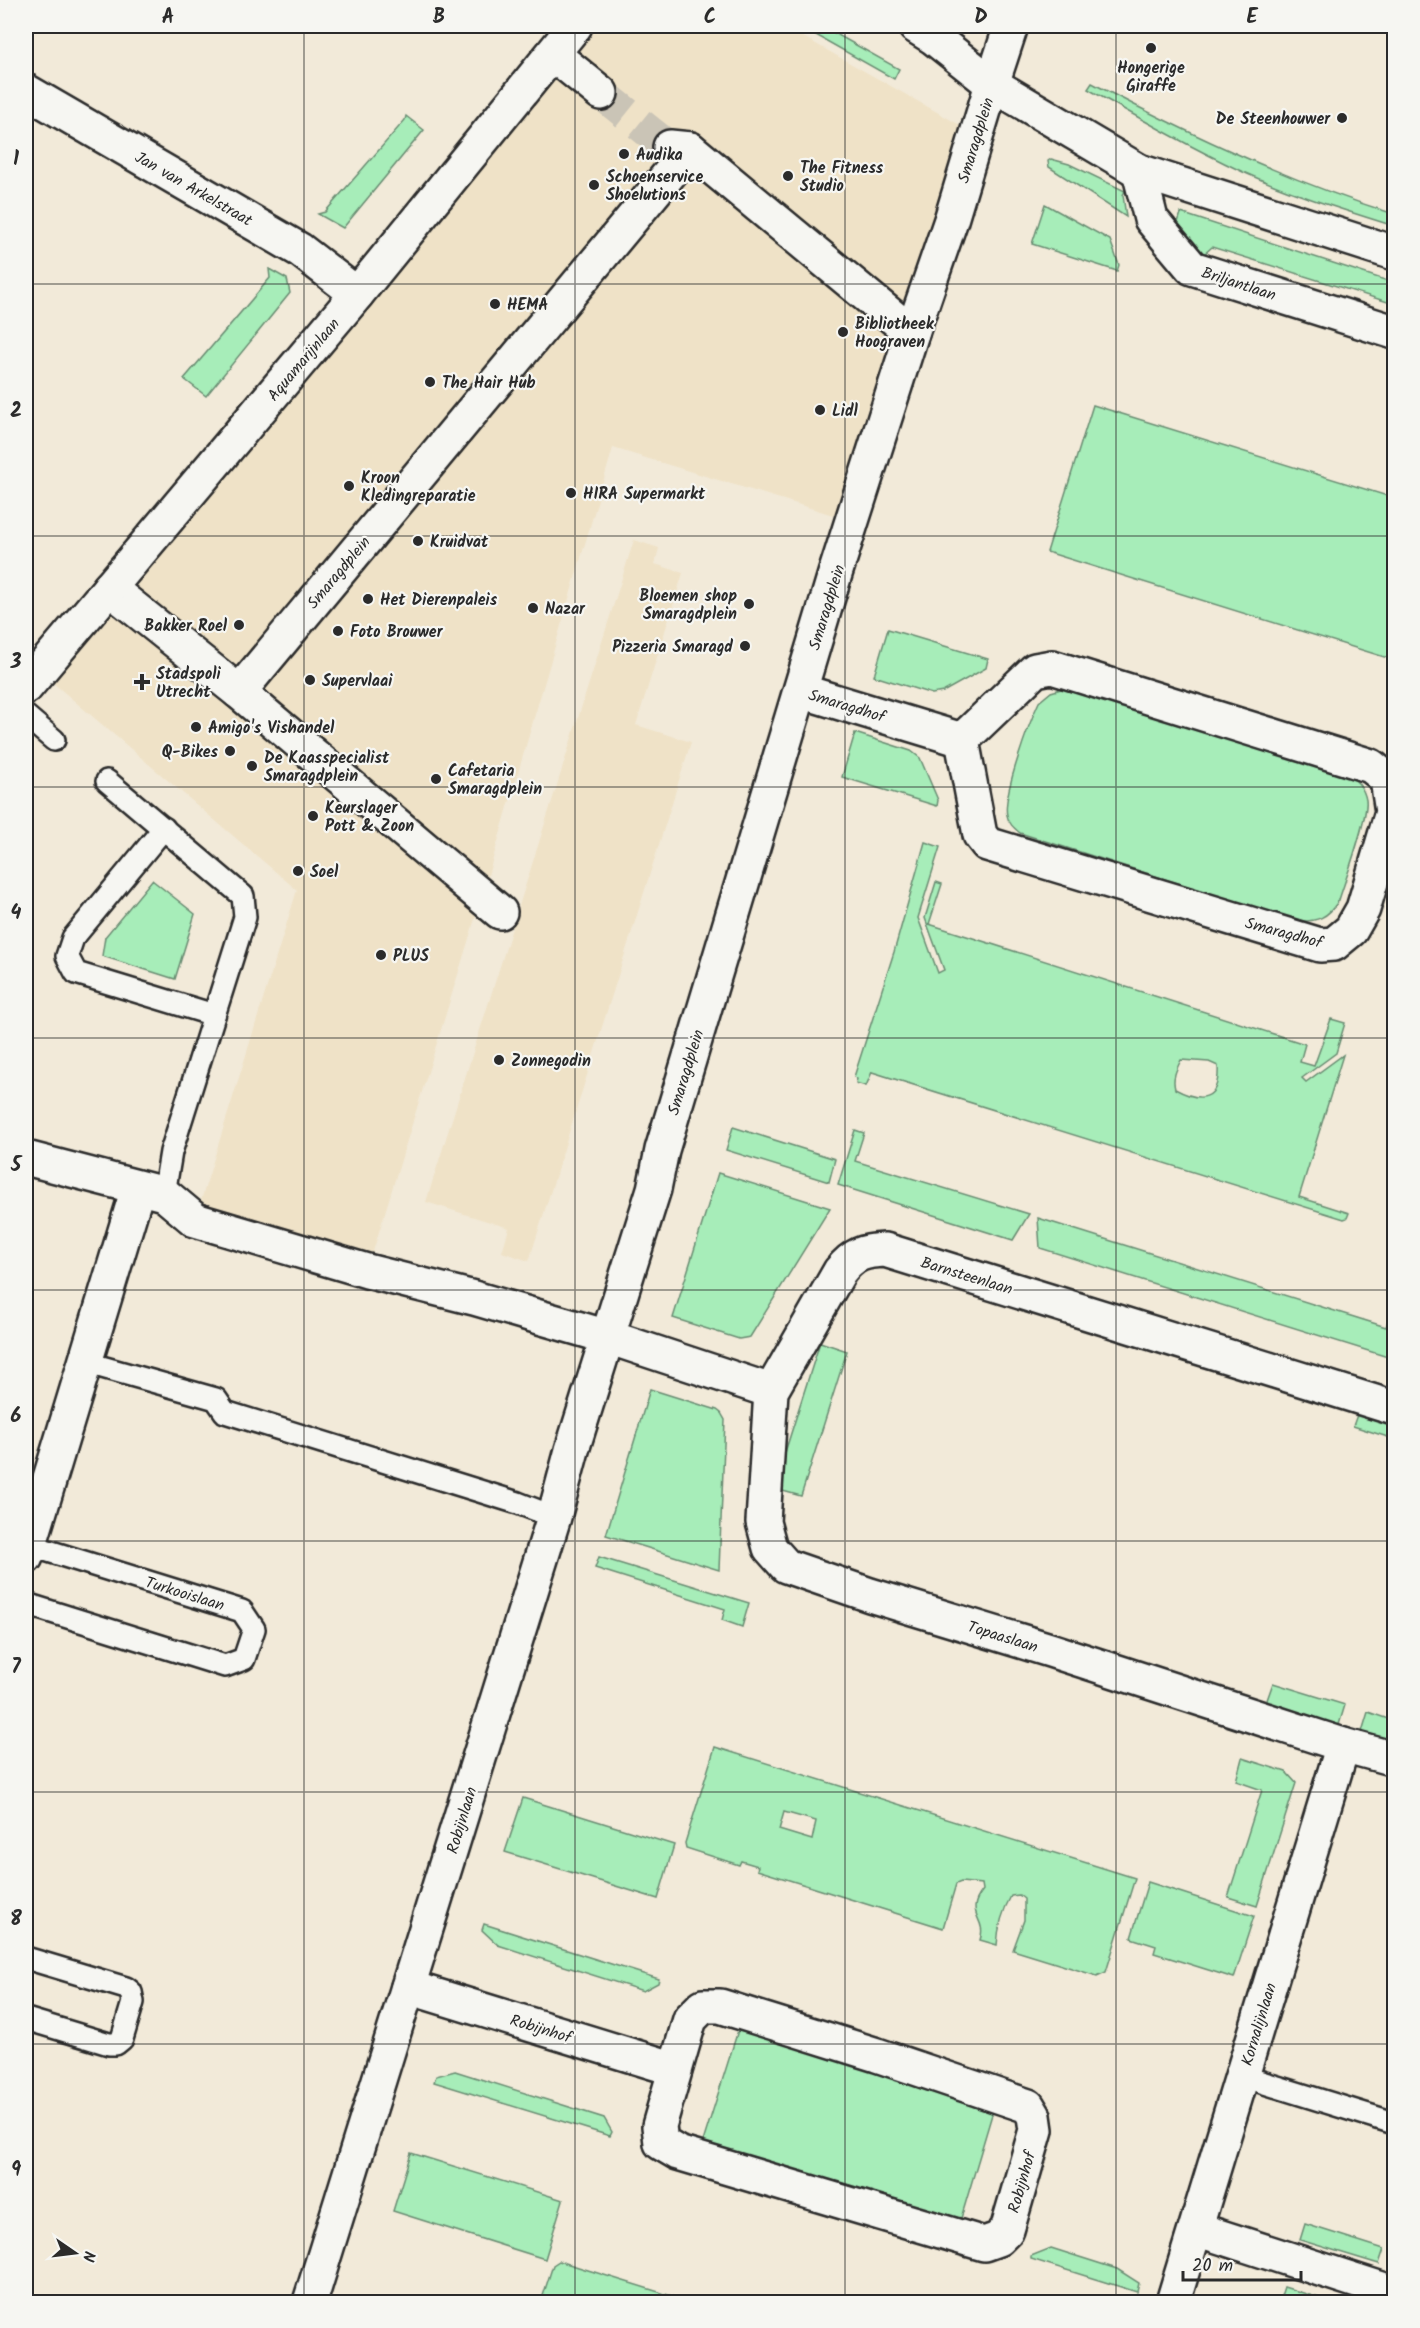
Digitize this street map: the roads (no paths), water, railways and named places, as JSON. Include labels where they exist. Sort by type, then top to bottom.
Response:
[{"type":"street","name":"Aquamarijnlaan","points":[[26,687],[357,294],[575,26]]},
{"type":"street","points":[[915,26],[934,38],[992,84],[1139,171],[1395,254]]},
{"type":"street","name":"Smaragdplein","points":[[608,1337],[801,691],[912,333],[945,238],[1011,26]]},
{"type":"street","points":[[553,54],[601,93]]},
{"type":"street","name":"Jan van Arkelstraat","points":[[26,91],[300,250],[357,294]]},
{"type":"street","name":"Smaragdplein","points":[[239,692],[679,148],[912,333]]},
{"type":"street","name":"Briljantlaan","points":[[1139,171],[1151,219],[1192,268],[1395,333]]},
{"type":"street","points":[[109,588],[239,692],[500,912]]},
{"type":"street","name":"Smaragdhof","points":[[1052,667],[1371,766],[1387,779],[1392,812],[1364,909],[1351,930],[1334,944],[1320,945],[987,844],[980,835],[962,740],[1035,670],[1052,667]]},
{"type":"street","name":"Smaragdhof","points":[[801,691],[962,740]]},
{"type":"street","points":[[26,1158],[151,1191],[195,1220],[367,1271],[474,1298],[608,1337],[771,1391]]},
{"type":"street","name":"Turkooislaan","points":[[27,1551],[84,1362],[151,1191]]},
{"type":"street","name":"Barnsteenlaan","points":[[771,1391],[840,1271],[851,1258],[868,1251],[885,1250],[1395,1408]]},
{"type":"street","name":"Robijnlaan","points":[[310,2302],[608,1337]]},
{"type":"street","name":"Topaaslaan","points":[[771,1391],[763,1522],[770,1548],[786,1566],[870,1595],[1050,1650],[1343,1745],[1395,1759]]},
{"type":"street","name":"Kornalijnlaan","points":[[1173,2302],[1343,1745]]},
{"type":"street","name":"Robijnhof","points":[[408,1987],[675,2070]]},
{"type":"street","name":"Robijnhof","points":[[703,2006],[720,2006],[877,2055],[1028,2106],[1034,2116],[1036,2130],[1007,2230],[998,2239],[984,2244],[678,2152],[661,2143],[658,2126],[675,2070],[690,2019],[703,2006]]},
{"type":"street","points":[[1196,2229],[1395,2293]]},
{"type":"lane","points":[[26,717],[54,740]]},
{"type":"lane","points":[[107,781],[243,896],[245,917],[171,1152],[151,1191]]},
{"type":"lane","points":[[164,828],[73,938],[68,956],[76,973],[214,1015]]},
{"type":"lane","points":[[84,1362],[216,1399],[225,1412],[554,1517]]},
{"type":"lane","name":"Turkooislaan","points":[[26,1604],[225,1666],[244,1659],[254,1629],[242,1611],[27,1551]]},
{"type":"lane","points":[[26,1958],[126,1988],[131,1992],[133,2002],[122,2038],[116,2044],[26,2019]]},
{"type":"lane","points":[[1242,2076],[1395,2124]]},
{"type":"tunnel","points":[[601,93],[668,147]]},
{"type":"place","name":"Hongerige Giraffe","points":[[1151,48]]},
{"type":"place","name":"De Steenhouwer","points":[[1342,118]]},
{"type":"place","name":"Audika","points":[[624,154]]},
{"type":"place","name":"The Fitness Studio","points":[[788,176]]},
{"type":"place","name":"Schoenservice Shoelutions","points":[[594,185]]},
{"type":"place","name":"HEMA","points":[[495,304]]},
{"type":"place","name":"Bibliotheek Hoograven","points":[[843,332]]},
{"type":"place","name":"The Hair Hub","points":[[430,382]]},
{"type":"place","name":"Lidl","points":[[820,410]]},
{"type":"place","name":"Kroon Kledingreparatie","points":[[349,486]]},
{"type":"place","name":"HIRA Supermarkt","points":[[571,493]]},
{"type":"place","name":"Kruidvat","points":[[418,541]]},
{"type":"place","name":"Het Dierenpaleis","points":[[368,599]]},
{"type":"place","name":"Bloemen shop Smaragdplein","points":[[749,604]]},
{"type":"place","name":"Nazar","points":[[533,608]]},
{"type":"place","name":"Bakker Roel","points":[[239,625]]},
{"type":"place","name":"Foto Brouwer","points":[[338,631]]},
{"type":"place","name":"Pizzeria Smaragd","points":[[745,646]]},
{"type":"place","name":"Supervlaai","points":[[310,680]]},
{"type":"place","name":"Stadspoli Utrecht","points":[[142,682]]},
{"type":"place","name":"Amigo's Vishandel","points":[[196,727]]},
{"type":"place","name":"Q-Bikes","points":[[230,751]]},
{"type":"place","name":"De Kaasspecialist Smaragdplein","points":[[252,766]]},
{"type":"place","name":"Cafetaria Smaragdplein","points":[[436,779]]},
{"type":"place","name":"Keurslager Pott & Zoon","points":[[313,816]]},
{"type":"place","name":"Soel","points":[[298,871]]},
{"type":"place","name":"PLUS","points":[[381,955]]},
{"type":"place","name":"Zonnegodin","points":[[499,1060]]}]
